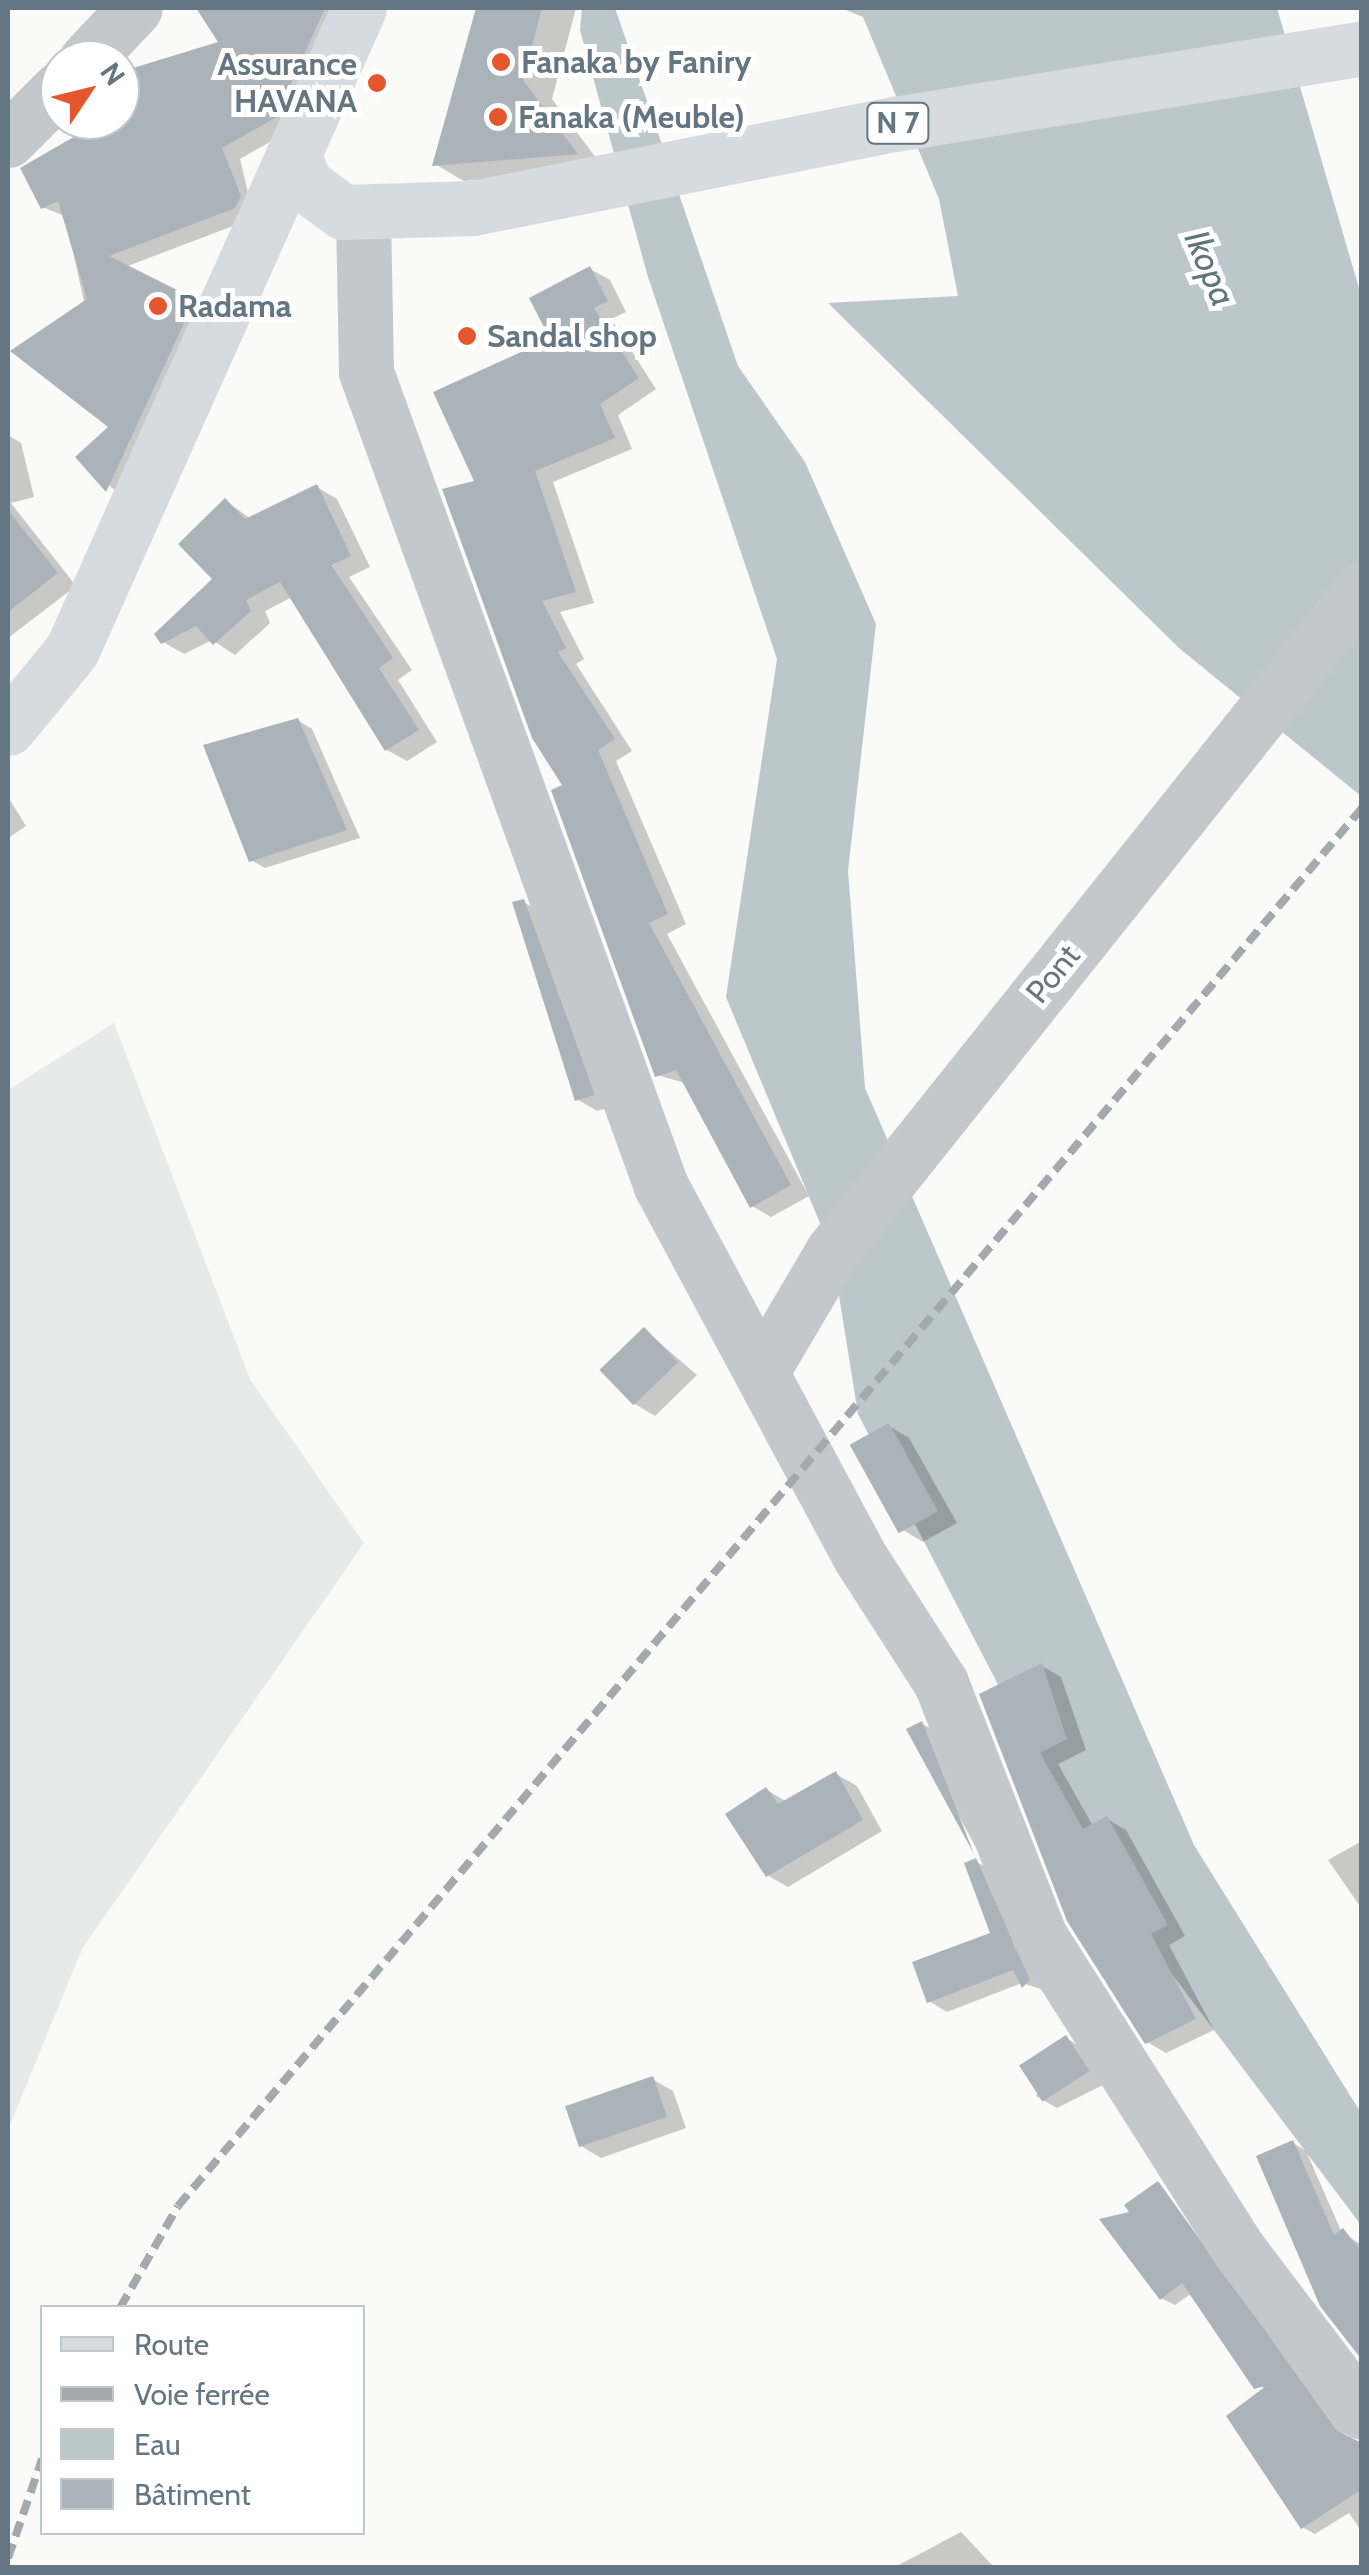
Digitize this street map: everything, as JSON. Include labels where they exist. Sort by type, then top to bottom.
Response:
[{"type":"main road","points":[[8,728],[72,650],[296,161],[314,98],[359,8]]},
{"type":"main road","name":"N 7","points":[[364,216],[496,202],[895,124],[1304,63],[1362,48]]},
{"type":"main road","points":[[296,161],[324,200],[364,216]]},
{"type":"street","points":[[105,40],[135,8]]},
{"type":"street","points":[[364,216],[366,372],[662,1186],[860,1557],[941,1683],[1039,1935],[1239,2250],[1362,2412]]},
{"type":"street","name":"Pont","points":[[762,1371],[832,1252],[1362,588]]},
{"type":"shaded area","points":[[114,1023],[250,1379],[364,1543],[82,1949],[8,2130],[8,1090]]},
{"type":"water","points":[[582,8],[615,8],[738,366],[805,462],[876,624],[848,871],[865,1088],[1194,1845],[1361,2113],[1361,2225],[1095,1872],[858,1414],[832,1252],[726,997],[777,659],[648,277],[580,30]]},
{"type":"water","name":"Ikopa","points":[[841,8],[1277,8],[1361,295],[1361,796],[1179,648],[828,303],[958,296],[939,199],[863,17]]},
{"type":"building","points":[[196,8],[325,8],[275,118],[222,148],[241,196],[235,208],[109,256],[195,299],[106,492],[75,457],[108,427],[10,351],[87,299],[58,201],[41,209],[20,168],[68,140],[140,140],[140,66],[218,42]]},
{"type":"building","name":"Fanaka (Meuble)","points":[[476,8],[542,8],[523,80],[578,154],[432,166]]},
{"type":"building","points":[[590,266],[608,301],[594,308],[639,378],[600,404],[615,438],[535,471],[576,592],[542,601],[566,648],[558,652],[615,739],[598,750],[668,914],[649,923],[791,1185],[750,1208],[676,1070],[655,1077],[551,790],[562,785],[532,738],[442,489],[474,481],[433,392],[550,339],[529,298]]},
{"type":"building","points":[[317,484],[351,556],[331,565],[393,658],[379,668],[419,730],[385,751],[280,582],[246,600],[251,611],[213,645],[196,626],[161,644],[154,634],[212,579],[178,544],[225,498],[245,519]]},
{"type":"building","points":[[8,510],[58,573],[8,612]]},
{"type":"building","points":[[298,718],[347,830],[249,862],[203,745]]},
{"type":"building","points":[[524,899],[595,1095],[575,1101],[512,902]]},
{"type":"building","points":[[644,1327],[678,1362],[633,1405],[599,1370]]},
{"type":"building","points":[[889,1423],[938,1511],[899,1533],[850,1445]]},
{"type":"building","points":[[1042,1663],[1067,1739],[1040,1753],[1083,1829],[1107,1816],[1168,1925],[1151,1934],[1196,2019],[1145,2044],[1067,1921],[979,1694]]},
{"type":"building","points":[[922,1721],[974,1854],[906,1729]]},
{"type":"building","points":[[836,1771],[863,1820],[766,1877],[725,1814],[766,1787],[778,1804]]},
{"type":"building","points":[[976,1858],[1030,1980],[1022,1988],[1013,1970],[927,2003],[912,1962],[990,1933],[964,1863]]},
{"type":"building","points":[[1066,2035],[1089,2071],[1042,2102],[1019,2065]]},
{"type":"building","points":[[653,2076],[667,2117],[579,2147],[565,2106]]},
{"type":"building","points":[[1293,2140],[1334,2235],[1343,2228],[1362,2252],[1362,2360],[1320,2306],[1256,2156]]},
{"type":"building","points":[[1158,2181],[1337,2431],[1362,2443],[1362,2489],[1301,2529],[1226,2416],[1266,2386],[1254,2389],[1182,2283],[1160,2300],[1099,2219],[1129,2212],[1124,2205]]},
{"type":"railway","points":[[122,2305],[178,2206],[1362,808]]},
{"type":"railway","points":[[8,2558],[40,2465]]},
{"type":"place","name":"Fanaka by Faniry","points":[[501,62]]},
{"type":"place","name":"Assurance HAVANA","points":[[377,83]]},
{"type":"place","name":"Fanaka (Meuble)","points":[[498,117]]},
{"type":"place","name":"Radama","points":[[158,306]]},
{"type":"place","name":"Sandal shop","points":[[467,336]]}]
